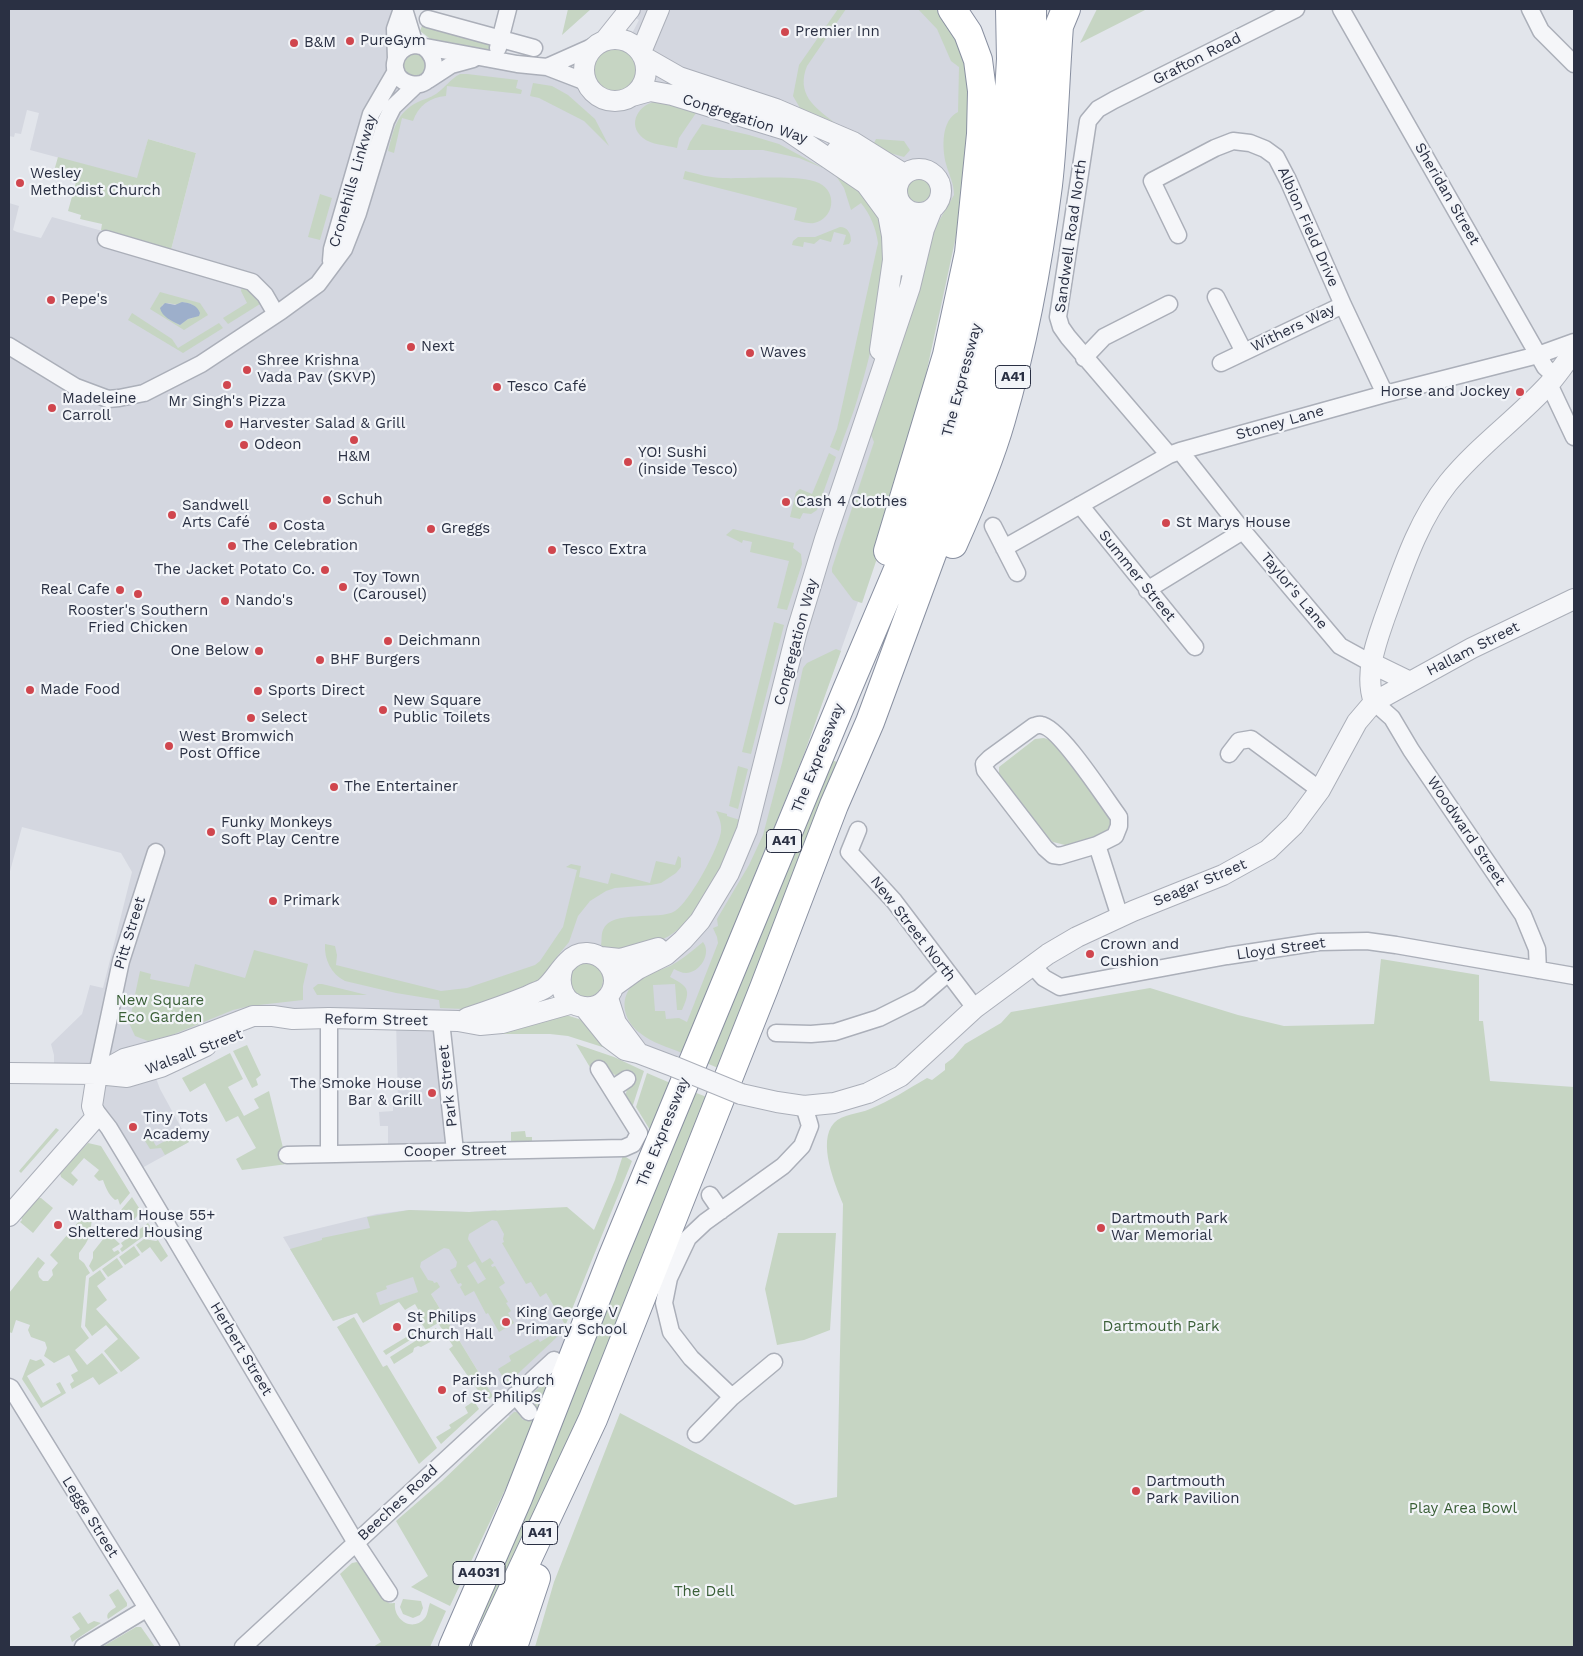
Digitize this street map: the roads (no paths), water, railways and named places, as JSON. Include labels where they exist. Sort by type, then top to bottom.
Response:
[{"type":"highway","name":"A41","points":[[846,692],[947,355],[969,253],[981,134],[982,91],[978,60],[968,33],[952,9]]},
{"type":"highway","name":"The Expressway","points":[[453,1647],[518,1498],[612,1258],[846,692],[933,487],[970,359],[992,256],[1006,146],[1011,59],[1010,9]]},
{"type":"highway","name":"The Expressway","points":[[486,1647],[593,1419],[764,988],[834,805],[870,722],[954,494],[993,359],[1019,227],[1032,94],[1032,9]]},
{"type":"highway","name":"A41","points":[[870,722],[923,613],[971,503],[1003,414],[1019,354],[1037,257],[1048,185],[1059,26],[1066,9]]},
{"type":"highway","points":[[513,1647],[593,1419]]},
{"type":"highway","name":"A4031","points":[[440,1647],[518,1498]]},
{"type":"street","points":[[403,9],[418,46],[430,53],[434,65],[433,72],[421,83],[404,82],[396,65],[395,29],[403,9]]},
{"type":"street","points":[[495,60],[508,9]]},
{"type":"street","points":[[586,82],[584,75],[585,60],[630,9]]},
{"type":"street","points":[[642,54],[659,9]]},
{"type":"street","name":"Grafton Road","points":[[1098,109],[1296,9]]},
{"type":"street","name":"Sheridan Street","points":[[1341,9],[1538,354],[1552,380],[1574,437]]},
{"type":"street","points":[[1530,9],[1541,31],[1574,64]]},
{"type":"street","points":[[428,20],[534,48]]},
{"type":"street","points":[[547,67],[599,43],[614,38],[626,40],[634,44],[642,54],[646,65],[645,79],[632,96]]},
{"type":"street","points":[[396,65],[404,48],[418,46]]},
{"type":"street","name":"Cronehills Linkway","points":[[418,46],[547,67],[586,82],[595,94],[606,100],[624,100],[632,96]]},
{"type":"street","name":"Congregation Way","points":[[642,54],[679,77],[776,109],[853,142],[904,174]]},
{"type":"street","name":"Cronehills Linkway","points":[[9,346],[76,387],[108,398],[120,398],[144,392],[201,364],[318,284],[344,249],[358,213],[386,121],[393,107],[421,83],[451,65],[478,57]]},
{"type":"street","name":"Cronehills Linkway","points":[[330,266],[332,249],[371,114],[396,65]]},
{"type":"street","name":"Congregation Way","points":[[632,96],[650,91],[785,129],[838,150],[882,176],[900,202]]},
{"type":"street","name":"Sandwell Road North","points":[[1098,109],[1088,121],[1058,317],[1061,327],[1084,358],[1174,453]]},
{"type":"street","points":[[785,129],[866,184],[888,214],[892,236],[893,260],[873,394]]},
{"type":"street","name":"Albion Field Drive","points":[[1178,235],[1152,181],[1215,148],[1233,142],[1250,143],[1265,149],[1276,157],[1385,394]]},
{"type":"street","name":"Congregation Way","points":[[611,992],[638,969],[666,955],[684,940],[700,921],[729,873],[747,830],[797,631],[873,394],[894,335],[910,287],[924,229],[941,193],[940,184],[935,176],[928,171],[920,169],[910,170],[904,174],[897,185],[900,202],[907,222],[907,231],[894,335]]},
{"type":"street","points":[[900,202],[906,209],[919,213],[932,209]]},
{"type":"street","points":[[106,238],[252,282],[264,295],[276,314]]},
{"type":"street","name":"Withers Way","points":[[1216,297],[1244,352]]},
{"type":"street","name":"Withers Way","points":[[1221,363],[1343,304]]},
{"type":"street","points":[[1084,358],[1104,337],[1166,311]]},
{"type":"street","name":"Stoney Lane","points":[[1004,548],[1174,453],[1385,394],[1538,354],[1574,342]]},
{"type":"street","points":[[1374,702],[1369,689],[1372,664],[1379,635],[1408,553],[1429,511],[1447,484],[1472,456],[1552,380],[1574,351]]},
{"type":"street","name":"Taylor's Lane","points":[[1174,453],[1340,646],[1410,682]]},
{"type":"street","name":"Summer Street","points":[[1080,505],[1195,647]]},
{"type":"street","points":[[993,526],[1017,572]]},
{"type":"street","points":[[1147,590],[1243,531]]},
{"type":"street","name":"Hallam Street","points":[[1374,702],[1472,648],[1574,599]]},
{"type":"street","name":"Seagar Street","points":[[975,1008],[1032,965],[1077,937],[1120,917],[1223,875],[1255,858],[1280,839],[1294,825],[1320,790],[1357,722],[1374,702]]},
{"type":"street","name":"Woodward Street","points":[[1374,702],[1392,718],[1411,750],[1523,915],[1537,949],[1538,970]]},
{"type":"street","points":[[1042,725],[1050,730],[1069,747],[1119,817],[1119,826],[1115,836],[1097,845],[1060,856],[1052,855],[985,770],[984,764],[1034,726],[1042,725]]},
{"type":"street","points":[[1229,754],[1239,740],[1251,739],[1320,790]]},
{"type":"street","name":"New Street North","points":[[858,830],[846,858],[894,901],[975,1008]]},
{"type":"street","points":[[1097,845],[1120,917]]},
{"type":"street","name":"Pitt Street","points":[[97,1074],[121,961],[156,852]]},
{"type":"street","points":[[601,957],[620,959],[684,940]]},
{"type":"street","name":"Lloyd Street","points":[[1032,965],[1044,978],[1060,987],[1220,957],[1319,942],[1366,941],[1574,976]]},
{"type":"street","name":"Reform Street","points":[[450,1021],[506,1005],[544,989],[567,962],[579,954],[591,953],[601,957]]},
{"type":"street","points":[[601,957],[608,963],[613,972],[611,992],[616,1024],[638,1052]]},
{"type":"street","points":[[563,967],[560,976],[562,991],[566,998],[578,1005],[609,1038],[625,1050],[638,1052],[741,1094],[804,1106],[834,1102],[868,1093],[901,1076],[975,1008]]},
{"type":"street","points":[[776,1033],[811,1034],[834,1032],[879,1018],[919,998],[948,974]]},
{"type":"street","name":"Reform Street","points":[[293,1019],[450,1021],[480,1025],[502,1023],[578,1005],[598,1005],[611,992]]},
{"type":"street","points":[[329,1018],[329,1154]]},
{"type":"street","name":"Walsall Street","points":[[9,1073],[97,1074],[127,1077],[161,1066],[224,1038],[293,1019]]},
{"type":"street","name":"Park Street","points":[[450,1021],[455,1151]]},
{"type":"street","points":[[599,1069],[612,1089],[627,1079]]},
{"type":"street","points":[[9,1216],[96,1117],[92,1106],[97,1074]]},
{"type":"street","name":"Cooper Street","points":[[287,1155],[624,1148],[633,1144],[639,1133],[612,1089]]},
{"type":"street","points":[[9,1200],[86,1110],[92,1106]]},
{"type":"street","name":"Herbert Street","points":[[92,1106],[109,1128],[356,1543],[389,1593]]},
{"type":"street","points":[[732,1397],[691,1358],[671,1332],[664,1303],[669,1278],[688,1238],[705,1222],[783,1166],[802,1146],[810,1126],[804,1106]]},
{"type":"street","points":[[710,1195],[721,1210]]},
{"type":"street","name":"Beeches Road","points":[[244,1647],[554,1360]]},
{"type":"street","points":[[696,1434],[732,1397],[774,1362]]},
{"type":"street","name":"Legge Street","points":[[9,1387],[171,1647]]},
{"type":"street","points":[[516,1395],[529,1412]]},
{"type":"street","points":[[83,1647],[146,1609]]},
{"type":"water","points":[[182,302],[193,305],[200,313],[199,316],[188,319],[180,325],[165,316],[160,308],[165,303],[175,305]]},
{"type":"place","name":"Premier Inn","points":[[785,32]]},
{"type":"place","name":"PureGym","points":[[350,41]]},
{"type":"place","name":"B&M","points":[[294,43]]},
{"type":"place","name":"Wesley Methodist Church","points":[[20,183]]},
{"type":"place","name":"Pepe's","points":[[51,300]]},
{"type":"place","name":"Next","points":[[411,347]]},
{"type":"place","name":"Waves","points":[[750,353]]},
{"type":"place","name":"Shree Krishna Vada Pav (SKVP)","points":[[247,370]]},
{"type":"place","name":"Mr Singh's Pizza","points":[[227,385]]},
{"type":"place","name":"Tesco Café","points":[[497,387]]},
{"type":"place","name":"Horse and Jockey","points":[[1520,392]]},
{"type":"place","name":"Madeleine Carroll","points":[[52,408]]},
{"type":"place","name":"Harvester Salad & Grill","points":[[229,424]]},
{"type":"place","name":"H&M","points":[[354,440]]},
{"type":"place","name":"Odeon","points":[[244,445]]},
{"type":"place","name":"YO! Sushi (inside Tesco)","points":[[628,462]]},
{"type":"place","name":"Schuh","points":[[327,500]]},
{"type":"place","name":"Cash 4 Clothes","points":[[786,502]]},
{"type":"place","name":"Sandwell Arts Café","points":[[172,515]]},
{"type":"place","name":"St Marys House","points":[[1166,523]]},
{"type":"place","name":"Costa","points":[[273,526]]},
{"type":"place","name":"Greggs","points":[[431,529]]},
{"type":"place","name":"The Celebration","points":[[232,546]]},
{"type":"place","name":"Tesco Extra","points":[[552,550]]},
{"type":"place","name":"The Jacket Potato Co.","points":[[325,570]]},
{"type":"place","name":"Toy Town (Carousel)","points":[[343,587]]},
{"type":"place","name":"Real Cafe","points":[[120,590]]},
{"type":"place","name":"Rooster's Southern Fried Chicken","points":[[138,594]]},
{"type":"place","name":"Nando's","points":[[225,601]]},
{"type":"place","name":"Deichmann","points":[[388,641]]},
{"type":"place","name":"One Below","points":[[259,651]]},
{"type":"place","name":"BHF Burgers","points":[[320,660]]},
{"type":"place","name":"Made Food","points":[[30,690]]},
{"type":"place","name":"Sports Direct","points":[[258,691]]},
{"type":"place","name":"New Square Public Toilets","points":[[383,710]]},
{"type":"place","name":"Select","points":[[251,718]]},
{"type":"place","name":"West Bromwich Post Office","points":[[169,746]]},
{"type":"place","name":"The Entertainer","points":[[334,787]]},
{"type":"place","name":"Funky Monkeys Soft Play Centre","points":[[211,832]]},
{"type":"place","name":"Primark","points":[[273,901]]},
{"type":"place","name":"Crown and Cushion","points":[[1090,954]]},
{"type":"place","name":"The Smoke House Bar & Grill","points":[[432,1093]]},
{"type":"place","name":"Tiny Tots Academy","points":[[133,1127]]},
{"type":"place","name":"Waltham House 55+ Sheltered Housing","points":[[58,1225]]},
{"type":"place","name":"Dartmouth Park War Memorial","points":[[1101,1228]]},
{"type":"place","name":"King George V Primary School","points":[[506,1322]]},
{"type":"place","name":"St Philips Church Hall","points":[[397,1327]]},
{"type":"place","name":"Parish Church of St Philips","points":[[442,1390]]},
{"type":"place","name":"Dartmouth Park Pavilion","points":[[1136,1491]]},
{"type":"park label","name":"New Square Eco Garden","points":[[160,1010]]},
{"type":"park label","name":"Dartmouth Park","points":[[1161,1327]]},
{"type":"park label","name":"Play Area Bowl","points":[[1463,1509]]},
{"type":"park label","name":"The Dell","points":[[704,1592]]}]
